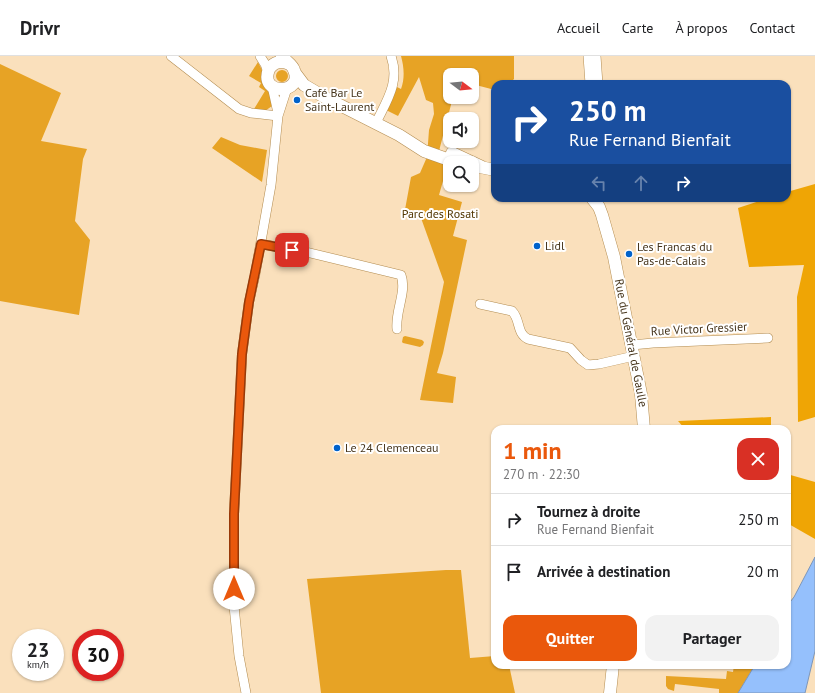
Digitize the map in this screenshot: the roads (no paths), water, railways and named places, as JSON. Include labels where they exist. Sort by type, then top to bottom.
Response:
[{"type":"street","points":[[171,56],[246,112],[278,116]]},
{"type":"street","points":[[260,56],[269,71]]},
{"type":"street","points":[[271,56],[268,81],[272,86],[280,90],[304,85]]},
{"type":"street","points":[[376,123],[395,79],[391,56]]},
{"type":"street","points":[[588,56],[590,80]]},
{"type":"street","points":[[596,56],[598,80]]},
{"type":"street","points":[[269,71],[277,62],[289,64],[304,85],[399,135],[424,151],[443,158]]},
{"type":"street","points":[[246,693],[238,656],[235,626],[234,514],[243,346],[249,302],[271,185],[278,116],[288,88],[294,81],[289,64]]},
{"type":"street","points":[[272,86],[278,116]]},
{"type":"street","points":[[399,135],[425,142],[458,156]]},
{"type":"street","points":[[479,166],[491,169]]},
{"type":"street","name":"Rue du Général de Gaulle","points":[[595,202],[602,215],[614,257],[643,405],[644,425]]},
{"type":"street","name":"Rue du Général de Gaulle","points":[[604,202],[609,216],[614,257]]},
{"type":"street","points":[[261,244],[306,252],[402,275],[404,282],[397,320],[397,329]]},
{"type":"street","name":"Rue Victor Gressier","points":[[480,304],[512,311],[517,318],[519,331],[524,338],[570,348],[588,365],[599,364],[647,343],[768,338]]},
{"type":"street","points":[[610,693],[613,669]]},
{"type":"water","points":[[815,557],[815,651],[805,693],[738,693],[753,669],[791,669],[791,601]]},
{"type":"place","name":"Café Bar Le Saint-Laurent","points":[[297,100]]},
{"type":"place","name":"Lidl","points":[[537,246]]},
{"type":"place","name":"Les Francas du Pas-de-Calais","points":[[629,254]]},
{"type":"place","name":"Le 24 Clemenceau","points":[[337,448]]},
{"type":"park label","name":"Parc des Rosati","points":[[440,214]]}]
